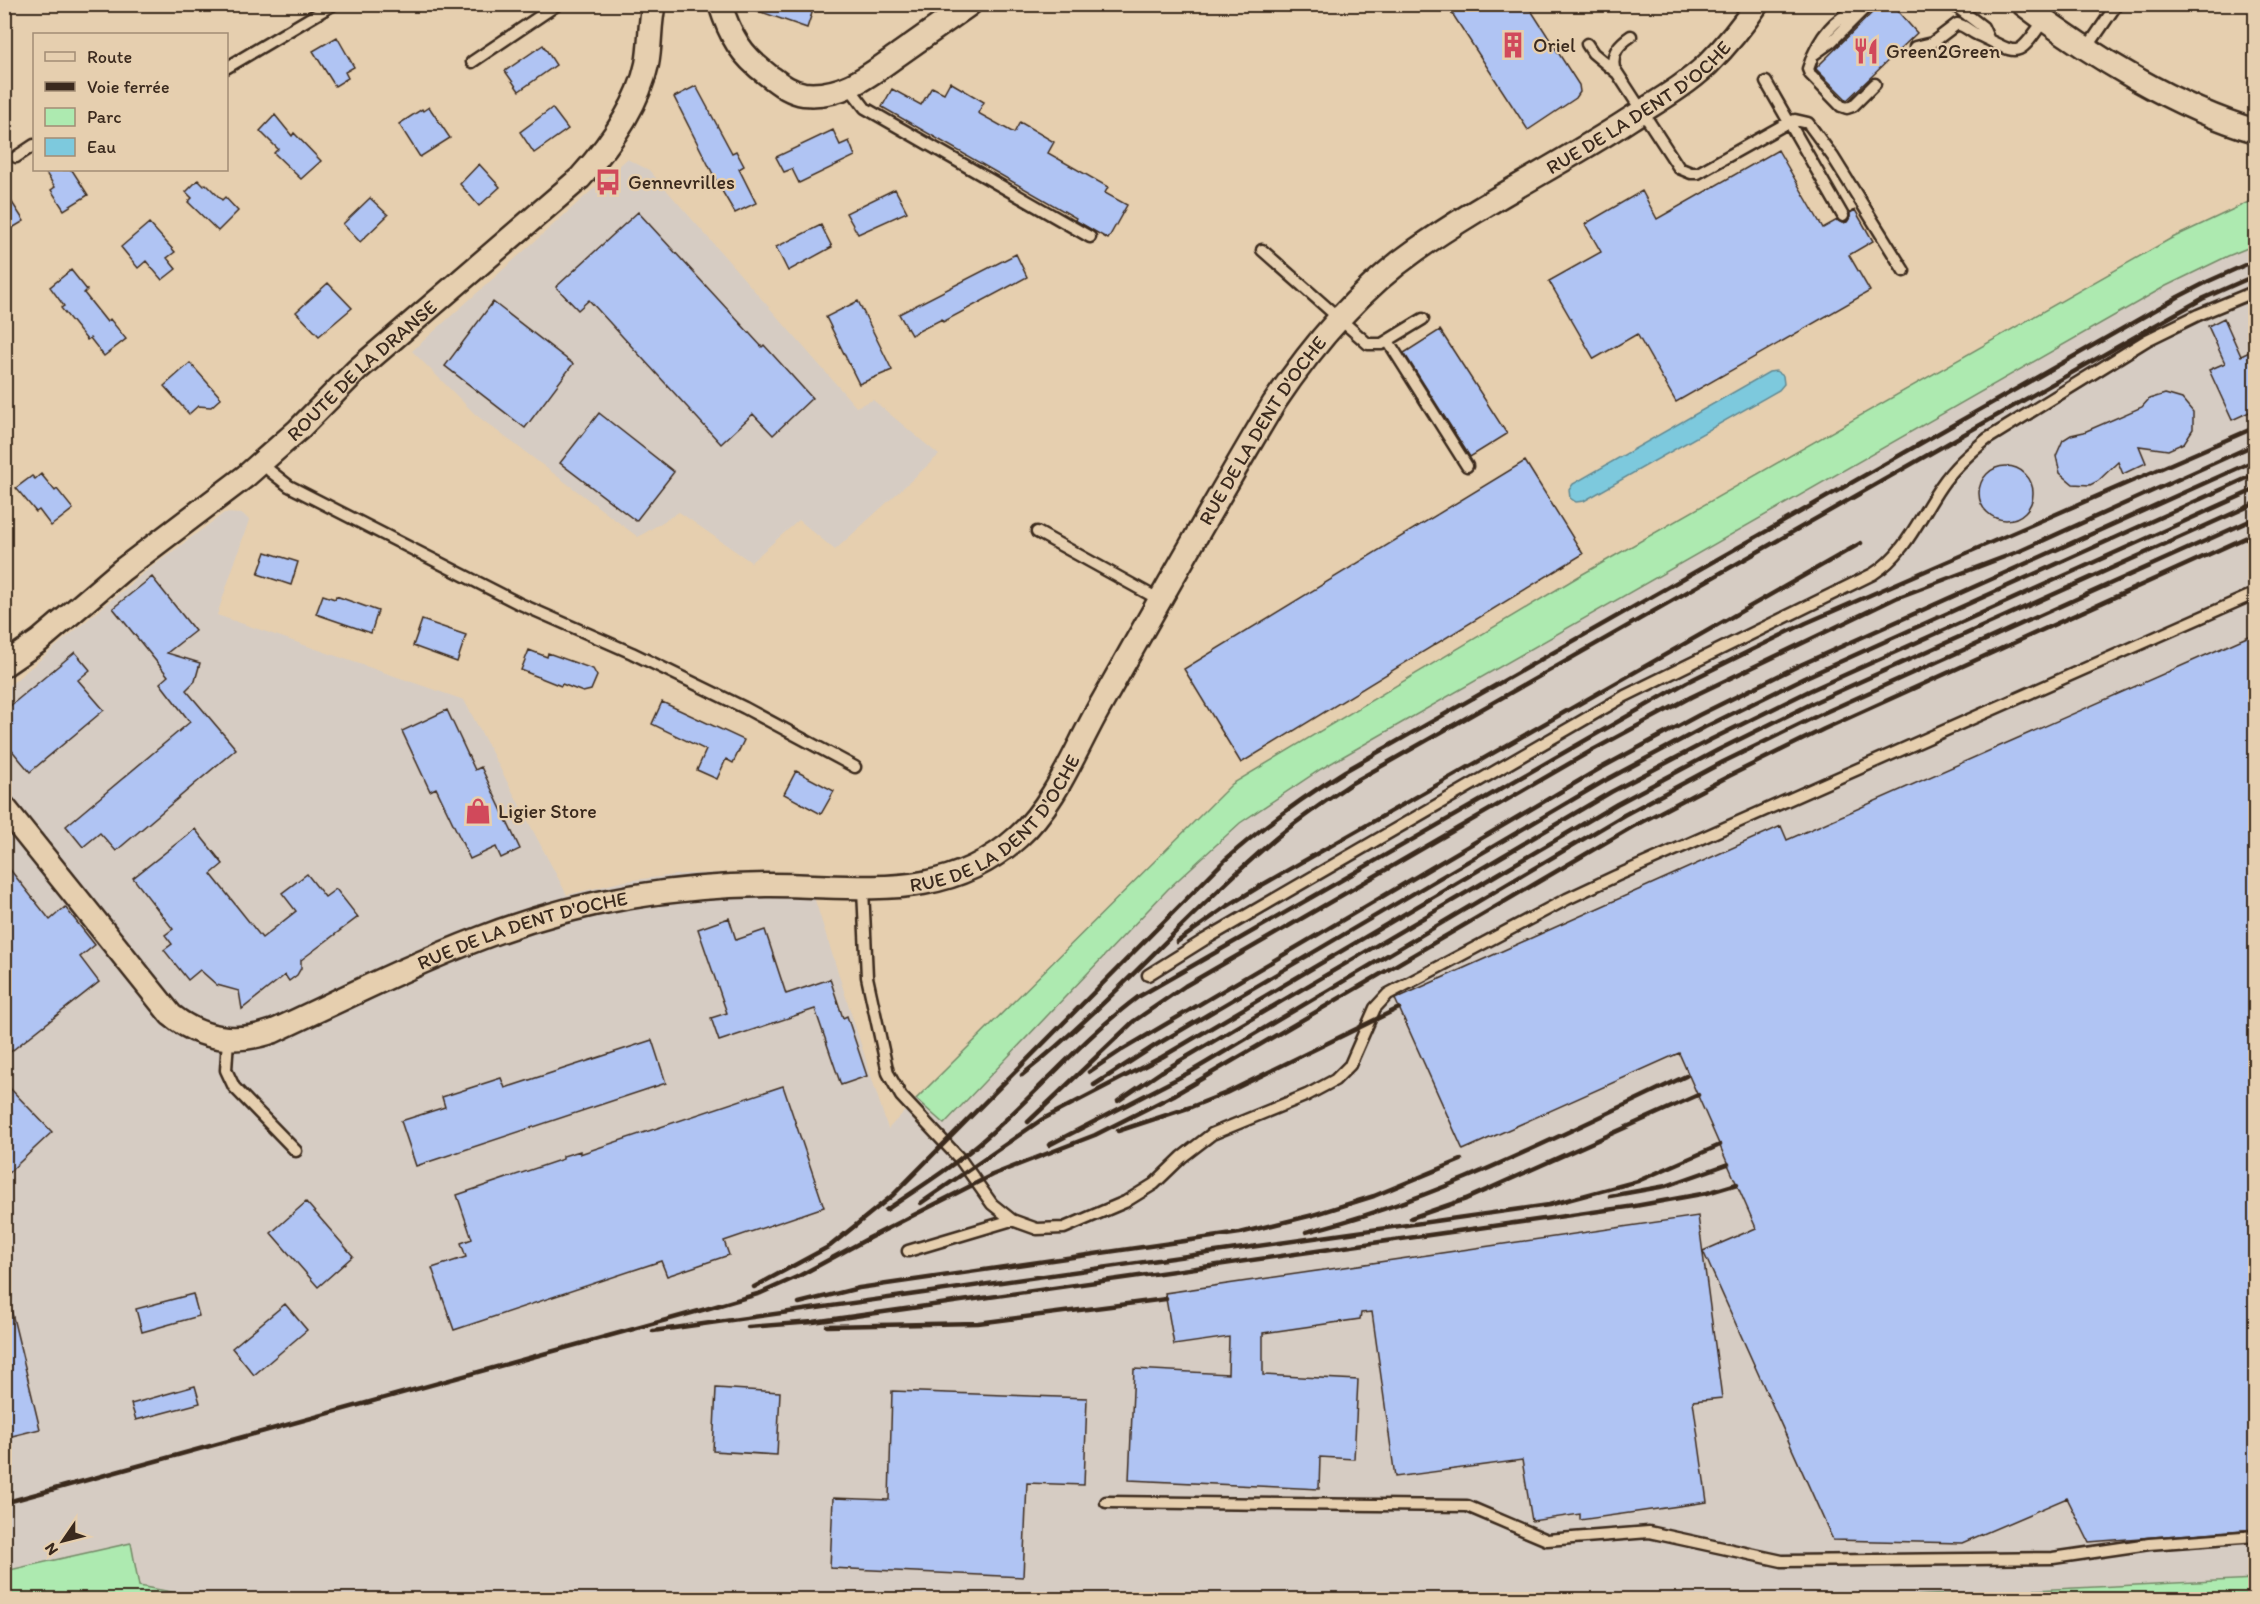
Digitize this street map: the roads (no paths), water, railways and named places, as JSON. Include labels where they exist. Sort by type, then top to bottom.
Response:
[{"type":"street","name":"ROUTE DE LA DRANSE","points":[[637,4],[649,28]]},
{"type":"street","name":"ROUTE DE LA DRANSE","points":[[4,664],[39,641],[122,570],[262,462],[298,430],[357,370],[580,178],[616,132],[635,100],[647,64],[649,28],[654,4]]},
{"type":"street","points":[[720,4],[729,30],[746,57],[792,92],[804,94],[827,93],[849,87],[873,73],[970,4]]},
{"type":"street","name":"RUE DE LA DENT D'OCHE","points":[[4,807],[171,1015],[197,1032],[228,1039],[252,1037],[274,1030],[472,941],[522,923],[584,906],[647,894],[732,886],[803,885],[863,889],[908,886],[949,878],[988,860],[1021,835],[1048,802],[1160,600],[1274,403],[1296,370],[1340,319],[1373,286],[1415,251],[1676,89],[1707,64],[1757,4]]},
{"type":"street","points":[[2023,4],[2087,48],[2186,104],[2233,125],[2256,131]]},
{"type":"lane","points":[[228,67],[334,4]]},
{"type":"lane","points":[[472,62],[558,4]]},
{"type":"lane","points":[[1953,4],[1983,27],[1988,38]]},
{"type":"lane","points":[[1868,5],[1831,42],[1813,55],[1808,69],[1810,74],[1844,107],[1853,106],[1875,84]]},
{"type":"lane","points":[[2087,48],[2112,6]]},
{"type":"lane","points":[[1915,47],[1932,43],[1957,24],[1965,26],[1977,35],[1988,38],[2007,50],[2015,51],[2023,48],[2029,42],[2044,20]]},
{"type":"lane","points":[[1617,74],[1613,62],[1616,51],[1631,36]]},
{"type":"lane","points":[[1587,44],[1617,74],[1674,163],[1691,173],[1704,171],[1789,122],[1802,120],[1813,128],[1904,271]]},
{"type":"lane","points":[[1766,82],[1843,216]]},
{"type":"lane","points":[[849,87],[865,108],[1090,237]]},
{"type":"lane","points":[[16,157],[33,146]]},
{"type":"lane","points":[[1262,250],[1368,344],[1382,344],[1423,319]]},
{"type":"lane","points":[[1148,975],[1204,940],[1625,696],[1873,574],[1884,567],[1901,550],[1942,485],[1969,453],[1987,439],[2147,340],[2198,315],[2256,291]]},
{"type":"lane","points":[[1388,341],[1467,466]]},
{"type":"lane","points":[[262,462],[289,486],[508,598],[632,653],[745,708],[855,767]]},
{"type":"lane","points":[[1037,532],[1160,600]]},
{"type":"lane","points":[[863,889],[867,977],[884,1060],[893,1085],[960,1159],[992,1204],[1012,1221],[1037,1229],[1064,1228],[1140,1194],[1189,1150],[1212,1134],[1307,1095],[1340,1076],[1350,1065],[1375,1008],[1388,994],[1567,899],[2256,593]]},
{"type":"lane","points":[[228,1039],[226,1070],[234,1087],[296,1151]]},
{"type":"lane","points":[[908,1251],[1012,1221]]},
{"type":"lane","points":[[1106,1502],[1467,1506],[1547,1540],[1649,1532],[1782,1561],[2053,1558],[2149,1544],[2256,1536]]},
{"type":"water","points":[[1776,371],[1783,376],[1784,384],[1779,390],[1584,501],[1576,502],[1570,498],[1569,490],[1573,484],[1769,372]]},
{"type":"railway","points":[[754,1287],[830,1246],[893,1195],[1225,860],[1268,824],[1313,792],[1345,771],[2178,297],[2256,260]]},
{"type":"railway","points":[[1022,1075],[1086,1020],[1206,902],[1268,845],[1352,783],[2202,299],[2256,275]]},
{"type":"railway","points":[[886,1210],[978,1145],[1080,1046],[1138,997],[1687,682],[1806,623],[2256,427]]},
{"type":"railway","points":[[1028,1122],[1134,1021],[1185,986],[1591,751],[1691,697],[1896,598],[2020,551],[2256,444]]},
{"type":"railway","points":[[1089,1072],[1122,1050],[1599,769],[1699,715],[1798,666],[2256,460]]},
{"type":"railway","points":[[1094,1085],[1156,1045],[1606,780],[1705,727],[1804,678],[2256,474]]},
{"type":"railway","points":[[921,1203],[1041,1120],[1162,1057],[1611,792],[1809,691],[2256,489]]},
{"type":"railway","points":[[1118,1101],[1161,1072],[1617,804],[1718,750],[1815,702],[2256,503]]},
{"type":"railway","points":[[1049,1145],[1192,1071],[1624,815],[1723,762],[1819,715],[2256,518]]},
{"type":"railway","points":[[4,1503],[761,1293],[799,1276],[992,1175],[1095,1135],[1174,1095],[1632,827],[1729,776],[1824,729],[2256,533]]},
{"type":"railway","points":[[1177,942],[1262,885],[1861,543]]},
{"type":"railway","points":[[1118,1131],[1226,1093],[1399,1008]]},
{"type":"railway","points":[[1306,1232],[1404,1202],[1452,1183],[1547,1142],[1686,1076]]},
{"type":"railway","points":[[1411,1218],[1466,1199],[1698,1095]]},
{"type":"railway","points":[[653,1331],[1549,1205],[1638,1181],[1720,1145]]},
{"type":"railway","points":[[799,1303],[859,1288],[1240,1233],[1313,1215],[1374,1196],[1461,1160]]},
{"type":"railway","points":[[1610,1196],[1666,1186],[1728,1164]]},
{"type":"railway","points":[[748,1327],[813,1322],[1635,1206],[1707,1193],[1737,1184]]},
{"type":"railway","points":[[827,1326],[978,1323],[1166,1299]]},
{"type":"place","name":"Oriel","points":[[1513,45]]},
{"type":"place","name":"Green2Green","points":[[1866,51]]},
{"type":"place","name":"Gennevrilles","points":[[608,182]]},
{"type":"place","name":"Ligier Store","points":[[478,811]]}]
